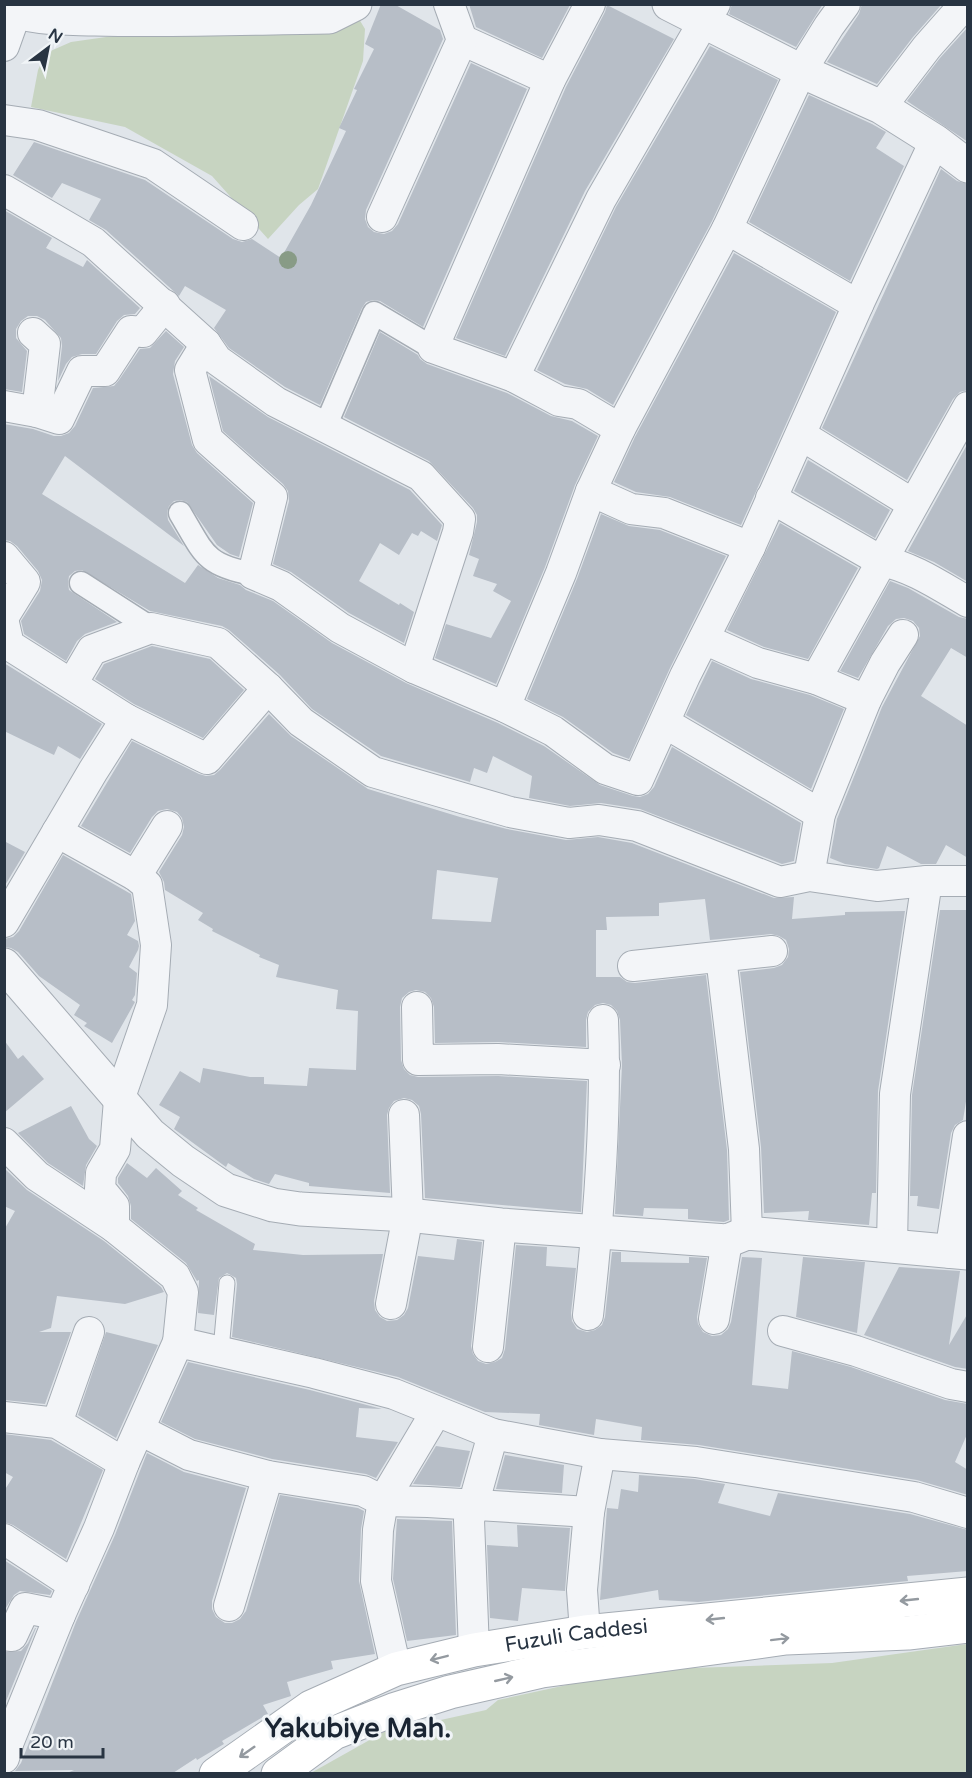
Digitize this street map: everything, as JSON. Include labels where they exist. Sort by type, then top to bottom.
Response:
[{"type":"main road","name":"Fuzuli Caddesi","points":[[216,1773],[311,1707],[396,1669],[474,1650],[585,1632],[968,1594]]},
{"type":"main road","name":"Fuzuli Caddesi","points":[[278,1773],[334,1733],[383,1713],[450,1692],[542,1671],[786,1638],[908,1633],[968,1626]]},
{"type":"street","points":[[4,46],[13,8],[47,17],[142,12],[329,17],[354,4]]},
{"type":"street","points":[[382,217],[462,40],[449,4]]},
{"type":"street","points":[[433,348],[550,80],[590,4]]},
{"type":"street","points":[[669,4],[709,13],[801,71],[881,107],[935,141],[968,166]]},
{"type":"street","points":[[505,707],[561,573],[591,491],[620,429],[727,229],[801,71],[845,4]]},
{"type":"street","points":[[881,107],[927,47],[965,4]]},
{"type":"street","points":[[514,376],[601,199],[709,13]]},
{"type":"street","points":[[462,40],[550,80]]},
{"type":"street","points":[[4,120],[38,125],[153,164],[243,225]]},
{"type":"street","points":[[180,513],[205,556],[227,570],[253,574],[281,586],[340,628],[414,668],[505,707],[553,731],[605,769],[638,780],[750,547],[858,305],[935,141]]},
{"type":"street","points":[[4,190],[93,242],[206,344],[217,360],[276,402],[421,476],[460,519],[458,532],[414,668]]},
{"type":"street","points":[[727,229],[858,305]]},
{"type":"street","points":[[4,406],[59,419],[82,371],[105,371],[131,331],[143,332],[165,305]]},
{"type":"street","points":[[325,427],[374,313],[433,348],[514,376],[559,401],[578,404],[620,429]]},
{"type":"street","points":[[33,333],[45,344],[37,412]]},
{"type":"street","points":[[206,344],[190,370],[208,440],[272,497],[253,574]]},
{"type":"street","points":[[816,679],[968,407]]},
{"type":"street","points":[[801,435],[913,504]]},
{"type":"street","points":[[591,491],[631,509],[664,513],[750,547]]},
{"type":"street","points":[[771,498],[881,561],[910,570],[968,602]]},
{"type":"street","points":[[4,557],[25,582],[4,616]]},
{"type":"street","points":[[81,583],[151,628],[218,644],[268,688],[301,722],[372,772],[510,812],[568,823],[599,820],[636,826],[780,882],[809,876],[877,886],[927,881],[968,881]]},
{"type":"street","points":[[4,623],[9,645],[126,719],[207,759],[268,688]]},
{"type":"street","points":[[72,684],[92,650],[151,628]]},
{"type":"street","points":[[809,876],[820,814],[866,700],[903,635]]},
{"type":"street","points":[[704,639],[758,663],[816,679],[866,700]]},
{"type":"street","points":[[4,922],[126,719]]},
{"type":"street","points":[[665,723],[820,814]]},
{"type":"street","points":[[136,876],[167,826]]},
{"type":"street","points":[[57,832],[136,876],[147,885],[156,945],[152,1005],[119,1100],[115,1149],[101,1173],[100,1189],[114,1206],[114,1227]]},
{"type":"street","points":[[892,1245],[895,1094],[927,881]]},
{"type":"street","points":[[633,966],[772,951]]},
{"type":"street","points":[[714,1319],[737,1237],[744,1149],[721,957]]},
{"type":"street","points":[[4,965],[150,1134],[183,1161],[226,1190],[273,1204],[300,1209],[408,1215],[597,1232],[892,1245],[959,1253],[968,1136]]},
{"type":"street","points":[[417,1007],[418,1060],[498,1059],[605,1065]]},
{"type":"street","points":[[588,1315],[597,1232],[605,1065],[603,1020]]},
{"type":"street","points":[[391,1304],[408,1215],[404,1115]]},
{"type":"street","points":[[4,1143],[37,1176],[114,1227],[175,1276],[183,1292],[178,1342],[124,1463],[99,1528],[60,1614],[6,1746]]},
{"type":"street","points":[[488,1347],[501,1225]]},
{"type":"street","points":[[783,1331],[856,1351],[968,1388]]},
{"type":"street","points":[[57,1423],[89,1332]]},
{"type":"street","points":[[178,1342],[221,1350],[394,1395],[493,1434],[600,1454],[696,1462],[914,1497],[968,1513]]},
{"type":"street","points":[[396,1669],[376,1581],[378,1530],[383,1502],[436,1412]]},
{"type":"street","points":[[4,1417],[57,1423],[124,1463]]},
{"type":"street","points":[[140,1430],[189,1455],[268,1476],[363,1491],[383,1502],[428,1502],[589,1512]]},
{"type":"street","points":[[474,1650],[469,1520],[493,1434]]},
{"type":"street","points":[[585,1632],[582,1590],[589,1512],[600,1454]]},
{"type":"street","points":[[229,1606],[268,1476]]},
{"type":"street","points":[[4,1539],[74,1585]]},
{"type":"street","points":[[4,1635],[12,1636],[25,1608],[60,1614]]},
{"type":"lane","points":[[221,1350],[227,1283]]},
{"type":"green space","points":[[359,19],[365,29],[363,61],[318,189],[299,205],[268,239],[212,176],[125,127],[31,107],[38,70],[46,53],[71,42],[141,32]]},
{"type":"green space","points":[[967,1644],[967,1773],[309,1774],[407,1719],[418,1725],[486,1710],[498,1700],[636,1670],[832,1663]]},
{"type":"building","points":[[381,4],[394,4],[440,30],[443,39],[366,210],[365,219],[368,227],[374,232],[384,234],[392,231],[398,224],[471,63],[527,89],[423,327],[380,301],[366,302],[320,405],[285,387],[229,348],[214,328],[226,310],[185,286],[179,296],[106,230],[89,220],[101,199],[62,183],[52,198],[13,175],[34,142],[145,180],[233,239],[242,242],[252,239],[281,258],[311,205],[346,131],[339,128],[357,90],[354,89],[374,49],[365,44]]},
{"type":"building","points":[[469,4],[570,5],[542,58],[476,27]]},
{"type":"building","points":[[732,4],[823,4],[796,47],[729,14]]},
{"type":"building","points":[[862,4],[942,4],[877,84],[827,62],[859,14]]},
{"type":"building","points":[[607,5],[674,39],[585,191],[505,356],[456,338],[566,87]]},
{"type":"building","points":[[968,27],[968,142],[907,101],[940,58]]},
{"type":"building","points":[[710,46],[778,80],[712,221],[613,405],[587,389],[565,384],[537,370],[616,207]]},
{"type":"building","points":[[809,95],[886,132],[876,148],[904,166],[850,281],[749,222]]},
{"type":"building","points":[[941,169],[957,181],[968,184],[968,390],[960,392],[953,399],[907,480],[822,428]]},
{"type":"building","points":[[4,210],[52,238],[46,248],[83,267],[87,260],[140,308],[135,314],[124,315],[117,321],[96,354],[72,357],[58,381],[61,338],[45,320],[37,316],[28,316],[16,329],[16,338],[27,351],[22,392],[4,389]]},
{"type":"building","points":[[734,253],[836,312],[741,525],[670,497],[636,492],[614,482],[635,437]]},
{"type":"building","points":[[166,331],[184,347],[175,361],[173,374],[192,445],[197,453],[253,503],[239,557],[217,545],[187,502],[174,501],[167,512],[168,520],[184,546],[65,456],[42,494],[185,583],[198,565],[218,578],[240,585],[246,590],[273,601],[332,643],[406,683],[498,723],[544,746],[600,785],[633,796],[640,797],[648,794],[654,787],[672,747],[801,823],[794,861],[782,864],[640,809],[601,803],[570,806],[529,798],[532,776],[493,756],[487,773],[474,768],[470,782],[381,756],[312,709],[280,675],[229,630],[222,626],[150,611],[82,570],[75,571],[69,576],[69,590],[117,622],[85,634],[77,641],[66,661],[24,634],[21,621],[40,591],[42,580],[38,571],[17,546],[4,540],[4,424],[33,429],[54,436],[69,433],[75,426],[93,388],[114,386],[140,349],[150,348]]},
{"type":"building","points":[[380,332],[418,355],[427,364],[507,393],[551,416],[572,421],[598,436],[575,485],[545,567],[496,684],[435,658],[446,624],[491,638],[511,601],[493,591],[497,584],[473,576],[479,559],[469,555],[477,515],[429,461],[344,417]]},
{"type":"building","points":[[209,376],[268,417],[410,490],[442,525],[437,541],[421,531],[418,536],[412,533],[399,555],[380,543],[359,581],[414,612],[404,643],[349,613],[291,572],[273,564],[289,501],[288,491],[223,431]]},
{"type":"building","points":[[968,443],[968,582],[934,562],[908,551]]},
{"type":"building","points":[[808,460],[890,510],[875,538],[794,491]]},
{"type":"building","points":[[601,514],[629,526],[660,530],[726,556],[670,668],[629,759],[613,753],[563,717],[527,699],[577,579]]},
{"type":"building","points":[[780,523],[858,568],[808,659],[764,647],[727,630]]},
{"type":"building","points":[[890,581],[908,588],[959,617],[968,619],[968,658],[951,648],[921,696],[968,726],[968,858],[946,845],[936,864],[921,864],[887,846],[877,869],[845,864],[830,858],[837,819],[882,707],[920,636],[919,628],[913,621],[904,618],[896,619],[888,626],[858,678],[840,671]]},
{"type":"building","points":[[152,646],[210,659],[244,690],[203,738],[134,704],[95,679],[104,664]]},
{"type":"building","points":[[712,661],[751,679],[810,695],[844,709],[811,789],[686,715]]},
{"type":"building","points":[[4,663],[102,724],[80,759],[58,746],[54,755],[4,731]]},
{"type":"building","points":[[269,714],[291,736],[368,789],[507,829],[566,840],[598,837],[632,843],[774,898],[794,897],[792,919],[845,915],[845,912],[905,911],[878,1091],[876,1193],[872,1193],[869,1225],[808,1220],[809,1211],[764,1213],[761,1147],[740,972],[782,965],[788,957],[789,949],[786,940],[771,934],[710,940],[705,899],[659,903],[659,916],[606,917],[607,930],[596,930],[596,977],[620,977],[627,982],[635,983],[706,975],[727,1150],[729,1220],[724,1222],[688,1219],[688,1209],[644,1208],[643,1216],[615,1214],[622,1065],[620,1020],[617,1011],[611,1005],[603,1003],[595,1005],[588,1012],[586,1047],[499,1042],[435,1043],[434,1007],[431,998],[425,992],[416,990],[409,992],[402,998],[400,1007],[401,1060],[404,1069],[410,1075],[418,1077],[498,1076],[587,1081],[581,1212],[425,1198],[421,1114],[419,1106],[412,1100],[404,1098],[394,1101],[387,1115],[390,1193],[309,1186],[309,1183],[275,1174],[269,1184],[254,1179],[228,1163],[226,1167],[174,1129],[180,1117],[159,1105],[180,1071],[200,1083],[203,1068],[250,1077],[264,1077],[264,1084],[307,1086],[309,1068],[356,1070],[358,1011],[336,1009],[338,990],[276,977],[279,965],[259,957],[260,955],[212,931],[213,929],[198,920],[203,913],[165,890],[159,872],[182,835],[184,827],[182,818],[177,812],[167,809],[158,811],[130,853],[81,826],[132,741],[199,774],[214,775]],"holes":[[[437,870],[498,878],[491,922],[432,919]]]},
{"type":"building","points":[[4,841],[25,852],[4,887]]},
{"type":"building","points":[[63,855],[131,894],[135,921],[127,935],[138,941],[139,946],[129,967],[137,973],[135,995],[132,1000],[135,1002],[112,1043],[84,1026],[87,1023],[74,1015],[80,1005],[39,976],[18,952],[4,947],[4,939],[13,937],[19,931]]},
{"type":"building","points":[[940,910],[968,910],[968,1089],[963,1120],[955,1125],[951,1133],[939,1209],[917,1206],[918,1196],[910,1196],[912,1095]]},
{"type":"building","points":[[4,1040],[18,1059],[23,1055],[44,1079],[4,1113]]},
{"type":"building","points":[[71,1106],[89,1139],[97,1146],[86,1165],[83,1186],[48,1163],[18,1133]]},
{"type":"building","points":[[127,1163],[147,1178],[156,1168],[182,1191],[178,1195],[198,1208],[196,1210],[255,1244],[253,1250],[303,1255],[383,1254],[374,1301],[375,1310],[387,1321],[397,1320],[408,1308],[418,1256],[454,1260],[457,1239],[482,1242],[471,1346],[478,1361],[486,1364],[502,1358],[505,1349],[516,1245],[547,1247],[546,1266],[576,1268],[572,1321],[577,1329],[587,1332],[602,1325],[605,1317],[612,1252],[621,1252],[621,1262],[689,1263],[689,1257],[707,1258],[697,1317],[703,1332],[712,1336],[721,1335],[728,1329],[731,1322],[742,1257],[762,1258],[752,1385],[788,1389],[792,1351],[851,1367],[945,1400],[968,1404],[968,1432],[955,1462],[968,1470],[968,1495],[917,1480],[699,1445],[641,1440],[642,1427],[596,1419],[594,1435],[539,1425],[540,1414],[485,1412],[398,1377],[232,1337],[236,1278],[227,1273],[219,1278],[214,1315],[198,1313],[199,1280],[197,1281],[186,1263],[131,1219],[128,1196],[118,1183],[118,1178]]},
{"type":"building","points":[[4,1168],[27,1190],[104,1241],[161,1287],[164,1292],[125,1304],[57,1296],[51,1328],[39,1332],[71,1332],[45,1404],[4,1400],[4,1230],[15,1211],[4,1206]]},
{"type":"building","points":[[803,1257],[865,1262],[857,1333],[796,1317]]},
{"type":"building","points":[[899,1267],[960,1271],[949,1345],[968,1313],[968,1369],[955,1367],[864,1335]]},
{"type":"building","points":[[106,1332],[158,1345],[116,1438],[78,1415]]},
{"type":"building","points":[[188,1362],[382,1409],[359,1408],[356,1437],[398,1442],[376,1478],[366,1474],[272,1459],[195,1439],[161,1422]]},
{"type":"building","points":[[4,1434],[51,1440],[103,1470],[66,1559],[13,1525],[4,1522],[4,1491],[13,1477],[4,1472]]},
{"type":"building","points":[[436,1446],[470,1451],[460,1487],[413,1484]]},
{"type":"building","points":[[147,1453],[184,1472],[246,1488],[212,1601],[212,1609],[216,1617],[225,1623],[232,1623],[240,1619],[246,1611],[280,1495],[358,1508],[364,1511],[359,1581],[375,1654],[331,1661],[333,1669],[287,1682],[291,1696],[263,1705],[268,1714],[222,1741],[224,1744],[173,1773],[15,1771],[21,1763],[76,1622],[115,1535]]},
{"type":"building","points":[[505,1455],[564,1465],[562,1493],[496,1489]]},
{"type":"building","points":[[639,1475],[725,1484],[718,1503],[770,1516],[778,1493],[910,1514],[968,1530],[968,1571],[907,1576],[908,1581],[698,1602],[659,1600],[658,1590],[600,1600],[607,1508],[618,1509],[621,1489],[638,1492]]},
{"type":"building","points":[[397,1519],[452,1521],[456,1635],[407,1641],[393,1579]]},
{"type":"building","points":[[517,1525],[570,1528],[565,1591],[522,1588],[518,1621],[490,1618],[487,1545],[518,1547]]},
{"type":"building","points":[[4,1560],[52,1591],[50,1595],[20,1591],[14,1595],[4,1611]]},
{"type":"building","points":[[35,1628],[4,1706],[4,1652],[21,1651],[28,1643]]},
{"type":"district","name":"Yakubiye Mah.","points":[[358,1728]]}]
